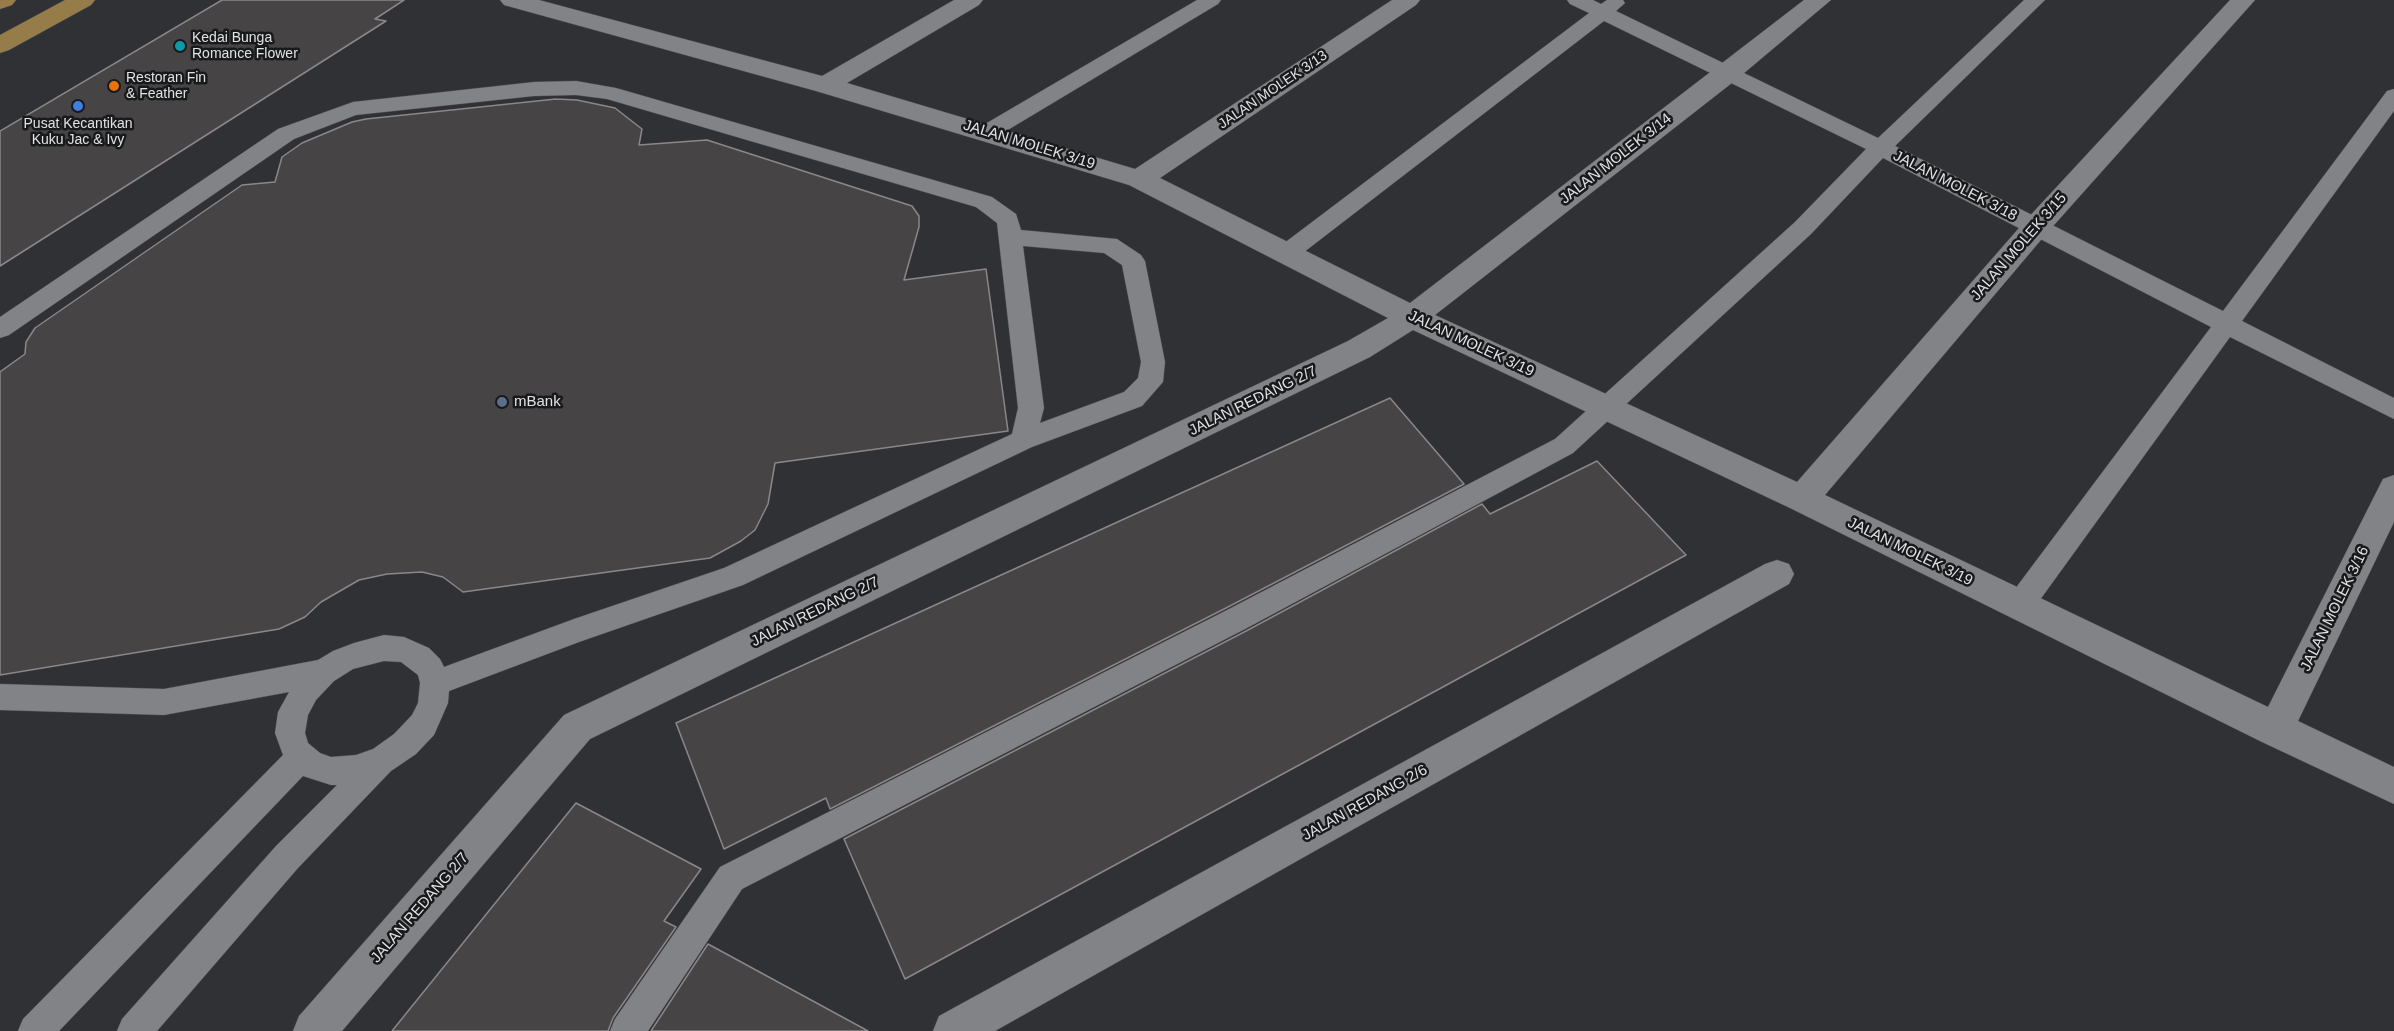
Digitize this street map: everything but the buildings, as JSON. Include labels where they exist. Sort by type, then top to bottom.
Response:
[{"type":"main road","points":[[0,2],[4,0]]},
{"type":"main road","points":[[0,45],[83,0]]},
{"type":"street","name":"JALAN MOLEK 3/19","points":[[512,0],[825,85],[1139,179],[1412,317],[1608,407],[2394,786]]},
{"type":"street","points":[[825,85],[970,0]]},
{"type":"street","name":"JALAN MOLEK 3/13","points":[[1139,179],[1408,0]]},
{"type":"street","name":"JALAN MOLEK 3/14","points":[[1412,317],[1728,74],[1819,0]]},
{"type":"street","name":"JALAN MOLEK 3/15","points":[[1802,500],[2036,227],[2243,0]]},
{"type":"street","name":"JALAN REDANG 2/7","points":[[314,1031],[577,727],[1349,354],[1412,317]]},
{"type":"street","name":"JALAN MOLEK 3/16","points":[[2275,730],[2394,488]]},
{"type":"street","name":"JALAN REDANG 2/6","points":[[954,1031],[1777,574]]},
{"type":"lane","points":[[988,132],[1211,0]]},
{"type":"lane","name":"JALAN MOLEK 3/18","points":[[1577,0],[1610,6],[1728,74],[1880,148],[2224,325],[2394,409]]},
{"type":"lane","points":[[627,1031],[697,931],[730,878],[1237,619],[1564,446],[1803,228],[1880,148],[2035,0]]},
{"type":"lane","points":[[1287,253],[1610,6]]},
{"type":"lane","points":[[0,329],[286,134],[353,109],[534,89],[576,88],[609,93],[984,202],[1008,220],[1031,408],[1023,440]]},
{"type":"lane","points":[[2019,606],[2394,96]]},
{"type":"lane","points":[[435,683],[574,631],[733,577],[1023,440],[1133,399],[1150,382],[1153,362],[1132,261],[1109,245],[1011,237]]},
{"type":"lane","points":[[134,1031],[287,857],[382,760],[405,744],[423,725],[433,703],[435,683],[430,668],[419,657],[404,650],[384,648],[343,660],[324,672],[306,691],[293,712],[290,733],[296,751],[310,764],[331,771],[356,769],[382,760]]},
{"type":"lane","points":[[0,697],[164,702],[324,672]]},
{"type":"lane","points":[[35,1031],[302,756]]},
{"type":"place","name":"Kedai Bunga Romance Flower","points":[[180,46]]},
{"type":"place","name":"Restoran Fin & Feather","points":[[114,86]]},
{"type":"place","name":"Pusat Kecantikan Kuku Jac & Ivy","points":[[78,106]]},
{"type":"place","name":"mBank","points":[[502,402]]}]
